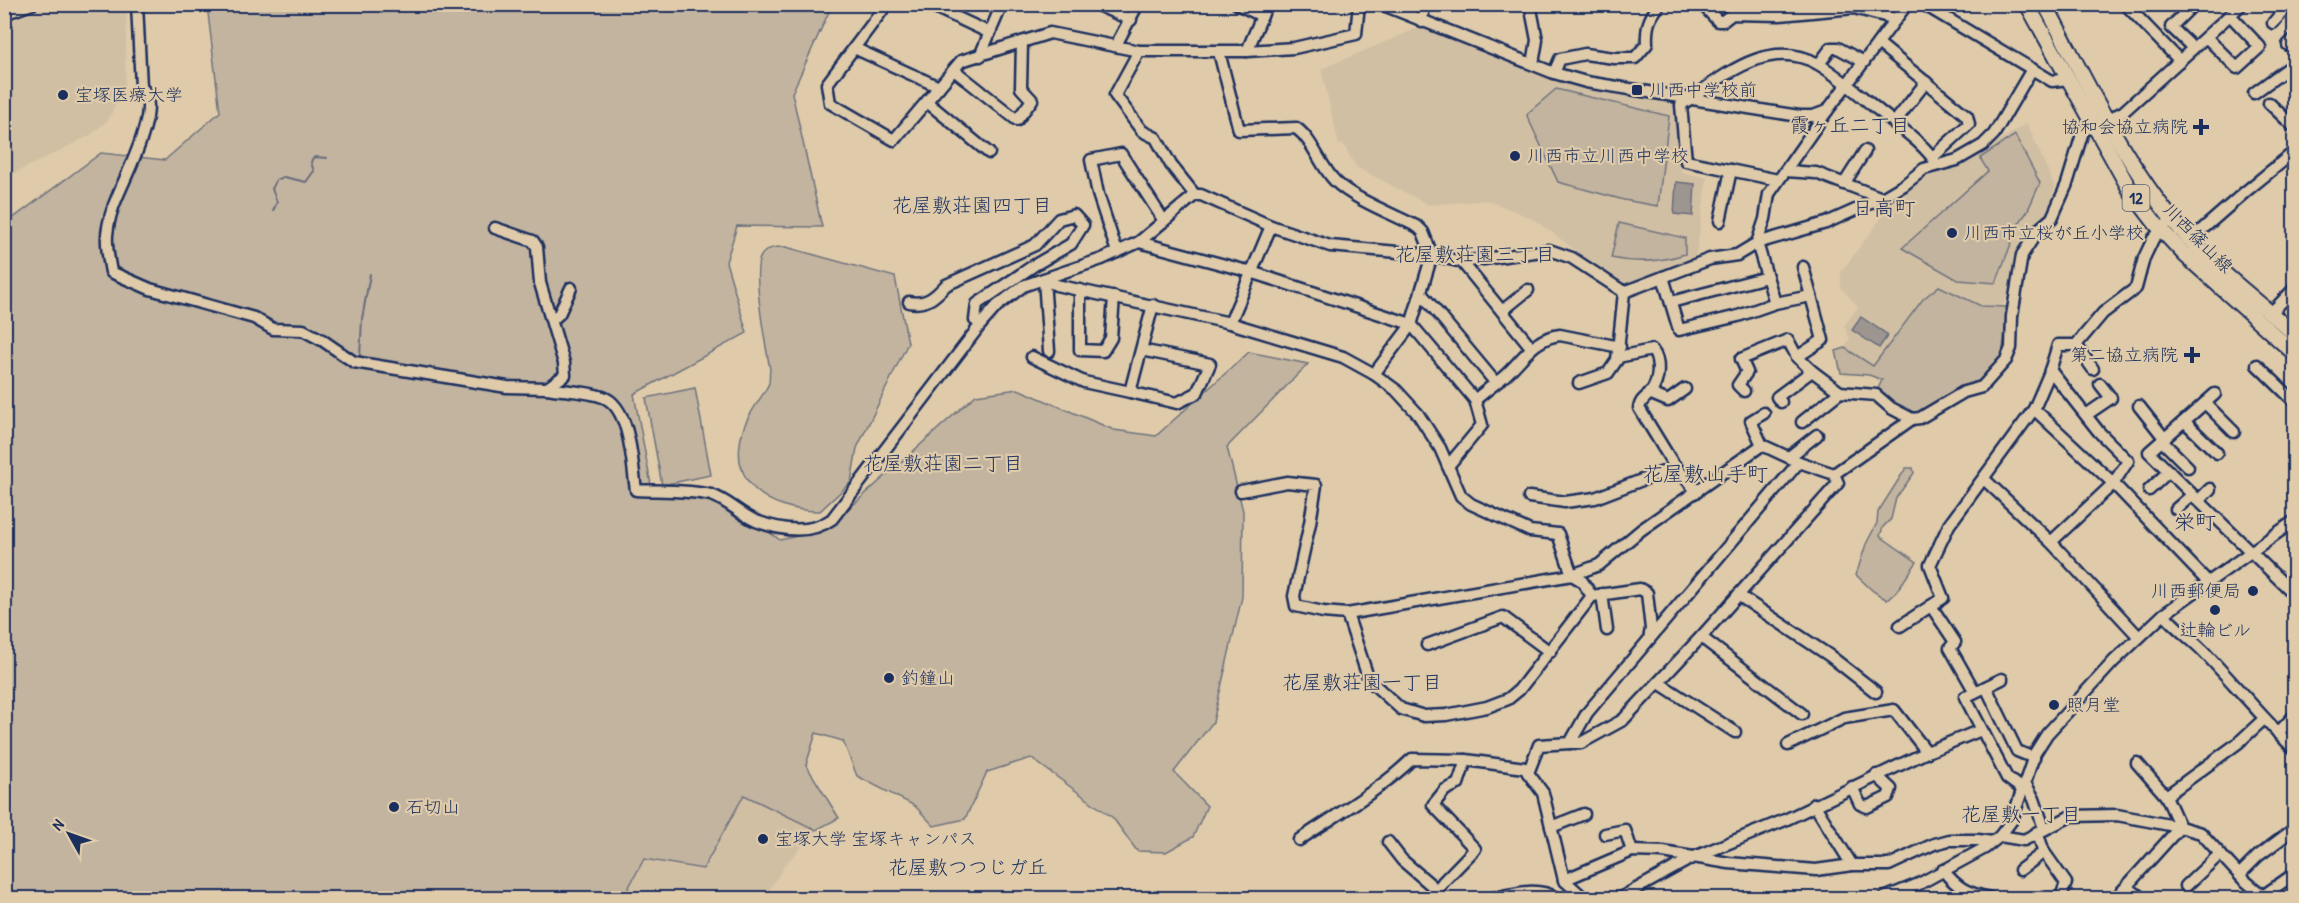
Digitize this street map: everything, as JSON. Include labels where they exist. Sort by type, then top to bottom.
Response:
[{"type":"main road","name":"川西篠山線","points":[[2045,4],[2102,122],[2130,190],[2185,255],[2295,353]]},
{"type":"main road","name":"川西篠山線","points":[[2031,6],[2068,79],[2172,218],[2190,240],[2293,330]]},
{"type":"street","points":[[4,14],[32,4]]},
{"type":"street","points":[[137,4],[141,87],[147,92],[149,101],[137,155],[117,197],[107,236],[111,272],[150,289],[254,318],[273,329],[303,330],[354,362],[507,387],[547,388],[606,398],[620,411],[628,434],[636,490],[712,495],[756,521],[784,529],[807,530],[823,526],[838,512],[997,306],[1023,286],[1139,242],[1195,195],[1201,195],[1271,226],[1330,246],[1432,255],[1462,262],[1548,250],[1572,258],[1624,292]]},
{"type":"street","points":[[887,4],[827,84],[830,103],[894,140],[962,61],[1050,33],[1139,51],[1219,52],[1294,48],[1356,34],[1359,4]]},
{"type":"street","points":[[928,4],[990,33]]},
{"type":"street","points":[[980,56],[1002,4]]},
{"type":"street","points":[[1095,4],[1131,20]]},
{"type":"street","points":[[1116,45],[1138,4]]},
{"type":"street","points":[[1237,4],[1262,16]]},
{"type":"street","points":[[1247,51],[1267,4]]},
{"type":"street","points":[[1381,4],[1554,73],[1586,82],[1799,116],[1813,116],[1827,111]]},
{"type":"street","points":[[1422,22],[1424,4]]},
{"type":"street","points":[[1530,4],[1537,40],[1533,64]]},
{"type":"street","points":[[1554,73],[1560,59],[1585,54],[1635,58],[1647,44],[1646,25],[1660,4]]},
{"type":"street","points":[[1702,4],[1718,21],[1723,21],[1732,14],[1780,15],[1854,8],[1896,19]]},
{"type":"street","points":[[1775,303],[1757,243],[1765,219],[1769,194],[1827,111],[1907,4]]},
{"type":"street","points":[[1923,4],[2052,81],[2068,79]]},
{"type":"street","points":[[2130,4],[2128,7],[2180,61]]},
{"type":"street","points":[[2193,48],[2172,27],[2194,4]]},
{"type":"street","points":[[1834,474],[1912,419],[1920,418],[1964,392],[1982,387],[2006,360],[2011,348],[2012,316],[2022,255],[2039,230],[2052,218],[2067,184],[2084,131],[2123,111],[2242,4]]},
{"type":"street","points":[[2273,23],[2289,4]]},
{"type":"street","points":[[2206,37],[2237,68],[2260,47],[2230,15]]},
{"type":"street","points":[[954,70],[1017,120],[1032,100],[1021,88],[1022,42]]},
{"type":"street","points":[[1624,292],[1710,259],[1737,255],[1757,243],[1826,224],[1882,198],[1904,185],[1935,161],[1969,123],[1967,116],[1878,43]]},
{"type":"street","points":[[854,48],[939,87]]},
{"type":"street","points":[[1819,64],[1831,48],[1838,48],[1864,63]]},
{"type":"street","points":[[1139,51],[1115,95],[1142,131],[1156,138],[1171,165],[1195,195]]},
{"type":"street","points":[[1219,52],[1239,130],[1296,128],[1303,133],[1335,181],[1347,191],[1418,227],[1423,232],[1432,255],[1411,324],[1374,374]]},
{"type":"street","points":[[1882,198],[1816,173],[1782,175],[1731,170],[1686,161],[1681,105],[1723,75],[1749,61],[1775,54],[1802,57],[1819,64],[1894,123],[1935,161],[1957,160],[1983,145],[1994,134],[2032,69]]},
{"type":"street","points":[[2254,93],[2295,64]]},
{"type":"street","points":[[1894,123],[1926,82]]},
{"type":"street","points":[[927,102],[989,153]]},
{"type":"street","points":[[2269,103],[2295,127]]},
{"type":"street","points":[[1844,184],[1865,151]]},
{"type":"street","points":[[2190,240],[2244,192],[2295,152]]},
{"type":"street","points":[[1117,252],[1098,194],[1091,160],[1121,154],[1164,221]]},
{"type":"street","points":[[1720,221],[1731,170]]},
{"type":"street","points":[[909,302],[922,304],[935,297],[946,285],[1035,244],[1059,219],[1074,215],[1083,225],[1071,244],[1033,266],[977,304],[975,320],[981,324]]},
{"type":"street","points":[[1900,626],[1943,598],[1930,565],[1949,525],[2034,409],[2058,345],[2076,345],[2103,313],[2136,288],[2144,258],[2153,239],[2172,218]]},
{"type":"street","points":[[1230,323],[1271,226]]},
{"type":"street","points":[[495,228],[515,230],[533,241],[537,247],[540,283],[564,363],[565,375],[547,388]]},
{"type":"street","points":[[1139,242],[1251,272],[1411,324],[1475,400],[1482,425],[1448,466]]},
{"type":"street","points":[[1462,262],[1531,347]]},
{"type":"street","points":[[1797,357],[1823,339],[1803,267]]},
{"type":"street","points":[[1663,277],[1678,330],[1738,316],[1775,303],[1811,296]]},
{"type":"street","points":[[1671,302],[1767,277]]},
{"type":"street","points":[[1044,279],[1056,285],[1230,323],[1322,349],[1343,357],[1374,374],[1396,390],[1418,414],[1440,448],[1461,496],[1471,504],[1530,531],[1558,534],[1572,575],[1597,595],[1607,630]]},
{"type":"street","points":[[1044,279],[1049,351]]},
{"type":"street","points":[[552,320],[559,314],[571,288]]},
{"type":"street","points":[[2271,313],[2295,289]]},
{"type":"street","points":[[1080,290],[1080,350],[1103,351],[1111,338],[1114,297]]},
{"type":"street","points":[[1502,311],[1528,290]]},
{"type":"street","points":[[1579,383],[1608,373],[1619,352],[1624,292]]},
{"type":"street","points":[[1421,293],[1495,382]]},
{"type":"street","points":[[1130,392],[1153,305]]},
{"type":"street","points":[[1475,400],[1501,379],[1531,347],[1551,336],[1560,334],[1619,352],[1652,350],[1658,357],[1658,370],[1649,393],[1641,399],[1639,408],[1677,467],[1697,492]]},
{"type":"street","points":[[1744,391],[1738,385],[1747,372],[1741,359],[1788,340],[1797,357],[1812,372],[1839,392],[1876,395],[1891,408],[1912,419]]},
{"type":"street","points":[[2076,345],[2093,369]]},
{"type":"street","points":[[1032,357],[1084,382],[1177,403],[1197,393],[1209,364],[1141,350]]},
{"type":"street","points":[[2257,365],[2295,401]]},
{"type":"street","points":[[2050,370],[2086,415],[2128,461],[2113,484],[2051,543]]},
{"type":"street","points":[[1781,402],[1777,397],[1812,372]]},
{"type":"street","points":[[2086,415],[2111,398],[2100,384]]},
{"type":"street","points":[[1649,393],[1668,401],[1685,390]]},
{"type":"street","points":[[1802,422],[1839,392]]},
{"type":"street","points":[[2215,394],[2149,452],[2295,594]]},
{"type":"street","points":[[2205,403],[2234,432]]},
{"type":"street","points":[[2139,406],[2164,440],[2188,467]]},
{"type":"street","points":[[2034,409],[2113,484],[2208,582]]},
{"type":"street","points":[[1528,773],[1539,745],[1581,743],[1623,720],[1701,637],[1838,483],[1834,474],[1762,445],[1751,421],[1764,413]]},
{"type":"street","points":[[2185,422],[2217,453]]},
{"type":"street","points":[[1570,742],[1587,713],[1648,642],[1794,459],[1817,435]]},
{"type":"street","points":[[1241,491],[1287,482],[1316,485],[1294,596],[1296,606],[1347,614],[1572,575],[1599,565],[1641,530],[1762,445]]},
{"type":"street","points":[[1529,497],[1565,502],[1595,498],[1677,467]]},
{"type":"street","points":[[2149,490],[2169,471]]},
{"type":"street","points":[[1984,479],[2051,543],[2139,637]]},
{"type":"street","points":[[2176,509],[2210,489]]},
{"type":"street","points":[[1884,898],[1919,884],[1996,839],[2012,819],[2034,758],[2047,734],[2114,660],[2164,614],[2293,524]]},
{"type":"street","points":[[1347,614],[1369,681],[1401,709],[1424,716],[1446,715],[1487,707],[1508,699],[1519,690],[1597,595],[1640,589],[1647,593],[1651,629],[1648,642]]},
{"type":"street","points":[[1738,595],[1830,656],[1876,692]]},
{"type":"street","points":[[1930,606],[1955,642],[1950,648],[1975,692]]},
{"type":"street","points":[[2164,614],[2295,749]]},
{"type":"street","points":[[1427,645],[1503,617],[1550,652]]},
{"type":"street","points":[[1701,637],[1802,714]]},
{"type":"street","points":[[2001,679],[1965,697],[2007,778],[2024,786],[2034,799],[2044,852],[2066,883],[2062,898]]},
{"type":"street","points":[[1659,683],[1735,732]]},
{"type":"street","points":[[1986,687],[2017,751],[2034,758]]},
{"type":"street","points":[[1788,745],[1844,718],[1894,710],[1927,752]]},
{"type":"street","points":[[2278,733],[2295,716]]},
{"type":"street","points":[[2166,796],[2238,743],[2264,719]]},
{"type":"street","points":[[1620,898],[1692,858],[1754,833],[1927,752],[1981,730]]},
{"type":"street","points":[[1299,840],[1377,787],[1412,759],[1466,760],[1525,768],[1543,793],[1564,880],[1584,898]]},
{"type":"street","points":[[1388,842],[1434,894],[1475,849],[1433,806],[1445,790],[1458,784],[1466,760]]},
{"type":"street","points":[[2138,763],[2166,796],[2180,827]]},
{"type":"street","points":[[1851,787],[1860,804],[1867,807],[1888,796],[1891,789],[1876,776]]},
{"type":"street","points":[[1814,804],[1852,865]]},
{"type":"street","points":[[1551,826],[1584,814]]},
{"type":"street","points":[[1564,880],[1632,851],[1663,852],[1692,858],[1815,870],[1852,865],[1889,865],[1934,844],[1949,840],[2024,840],[2071,816],[2116,815],[2201,833],[2262,898],[2295,874]]},
{"type":"street","points":[[2116,898],[2180,827]]},
{"type":"street","points":[[2240,874],[2258,856],[2295,829]]},
{"type":"street","points":[[1605,834],[1625,830],[1632,851]]},
{"type":"street","points":[[2020,870],[2044,852]]},
{"type":"street","points":[[2186,886],[2220,854]]},
{"type":"street","points":[[1943,870],[1954,885],[1979,897],[1990,898]]},
{"type":"street","points":[[2127,887],[2142,898]]},
{"type":"street","points":[[1492,898],[1533,890],[1557,898]]},
{"type":"shaded area","name":"宝塚医療大学","points":[[55,4],[127,5],[125,86],[108,120],[91,135],[5,178],[5,23]]},
{"type":"shaded area","points":[[207,5],[832,5],[792,93],[822,227],[737,226],[726,262],[747,333],[634,394],[652,490],[712,491],[780,540],[825,530],[976,395],[1018,389],[1114,430],[1156,436],[1249,352],[1308,364],[1227,447],[1243,511],[1242,597],[1213,722],[1174,772],[1207,806],[1193,837],[1166,852],[1137,851],[1113,818],[1031,758],[987,772],[965,819],[934,826],[915,806],[857,776],[843,741],[816,733],[806,765],[839,818],[816,830],[744,795],[703,869],[644,859],[623,898],[5,898],[4,225],[101,153],[165,160],[220,112]]},
{"type":"shaded area","name":"川西市立川西中学校","points":[[1421,27],[1555,82],[1676,103],[1682,172],[1707,178],[1696,256],[1634,283],[1622,284],[1533,219],[1487,200],[1429,205],[1356,167],[1343,144],[1339,145],[1321,69]]},
{"type":"shaded area","points":[[1556,89],[1669,116],[1658,206],[1624,200],[1558,182],[1527,116]]},
{"type":"shaded area","name":"川西市立桜が丘小学校","points":[[2027,123],[2055,187],[2049,212],[2019,253],[2010,290],[2003,305],[1981,306],[1938,286],[1923,299],[1873,366],[1845,348],[1850,338],[1844,326],[1858,307],[1841,288],[1841,272],[1897,197],[1929,171],[1958,167]]},
{"type":"shaded area","points":[[2015,135],[2040,183],[2027,212],[2019,223],[1996,283],[1958,280],[1902,248],[1988,171],[1980,158]]},
{"type":"shaded area","points":[[1676,182],[1695,184],[1693,216],[1674,214]]},
{"type":"shaded area","points":[[1619,223],[1685,238],[1685,254],[1648,261],[1611,258]]},
{"type":"shaded area","points":[[786,247],[895,277],[908,343],[857,448],[851,482],[820,511],[784,506],[769,499],[756,490],[746,478],[741,464],[740,447],[744,427],[769,381],[770,369],[758,292],[758,264],[761,256],[769,249]]},
{"type":"shaded area","points":[[1939,286],[1981,306],[2008,307],[2002,356],[1981,383],[1921,416],[1911,416],[1876,393],[1882,380],[1869,375],[1841,373],[1836,351],[1845,348],[1873,366],[1923,299]]},
{"type":"shaded area","points":[[1861,317],[1888,335],[1879,348],[1852,330]]},
{"type":"shaded area","points":[[695,388],[711,475],[662,485],[646,398]]},
{"type":"shaded area","points":[[1906,468],[1913,468],[1914,473],[1896,498],[1891,519],[1883,527],[1880,536],[1917,562],[1896,592],[1887,600],[1856,575],[1866,544],[1877,523],[1878,512]]},
{"type":"shaded area","name":"宝塚大学 宝塚キャンパス","points":[[746,789],[821,825],[785,865],[764,898],[619,898],[643,853]]},
{"type":"waterway","points":[[273,211],[277,202],[272,189],[276,180],[284,177],[306,182],[314,171],[312,159],[327,158]]},
{"type":"waterway","points":[[360,357],[362,319],[370,274]]},
{"type":"place","name":"川西中学校前","points":[[1637,90]]},
{"type":"place","name":"宝塚医療大学","points":[[63,95]]},
{"type":"place","name":"協和会協立病院","points":[[2201,127]]},
{"type":"place","name":"川西市立川西中学校","points":[[1515,156]]},
{"type":"place","name":"川西市立桜が丘小学校","points":[[1952,233]]},
{"type":"place","name":"第二協立病院","points":[[2192,355]]},
{"type":"place","name":"川西郵便局","points":[[2253,591]]},
{"type":"place","name":"辻輪ビル","points":[[2215,610]]},
{"type":"place","name":"釣鐘山","points":[[889,678]]},
{"type":"place","name":"照月堂","points":[[2054,705]]},
{"type":"place","name":"石切山","points":[[394,807]]},
{"type":"place","name":"宝塚大学 宝塚キャンパス","points":[[763,839]]},
{"type":"district","name":"霞ヶ丘二丁目","points":[[1850,125]]},
{"type":"district","name":"花屋敷荘園四丁目","points":[[972,205]]},
{"type":"district","name":"日高町","points":[[1884,208]]},
{"type":"district","name":"花屋敷荘園三丁目","points":[[1475,254]]},
{"type":"district","name":"花屋敷荘園二丁目","points":[[943,463]]},
{"type":"district","name":"花屋敷山手町","points":[[1705,474]]},
{"type":"district","name":"栄町","points":[[2195,522]]},
{"type":"district","name":"花屋敷荘園一丁目","points":[[1362,682]]},
{"type":"district","name":"花屋敷一丁目","points":[[2021,814]]},
{"type":"district","name":"花屋敷つつじガ丘","points":[[968,867]]}]
